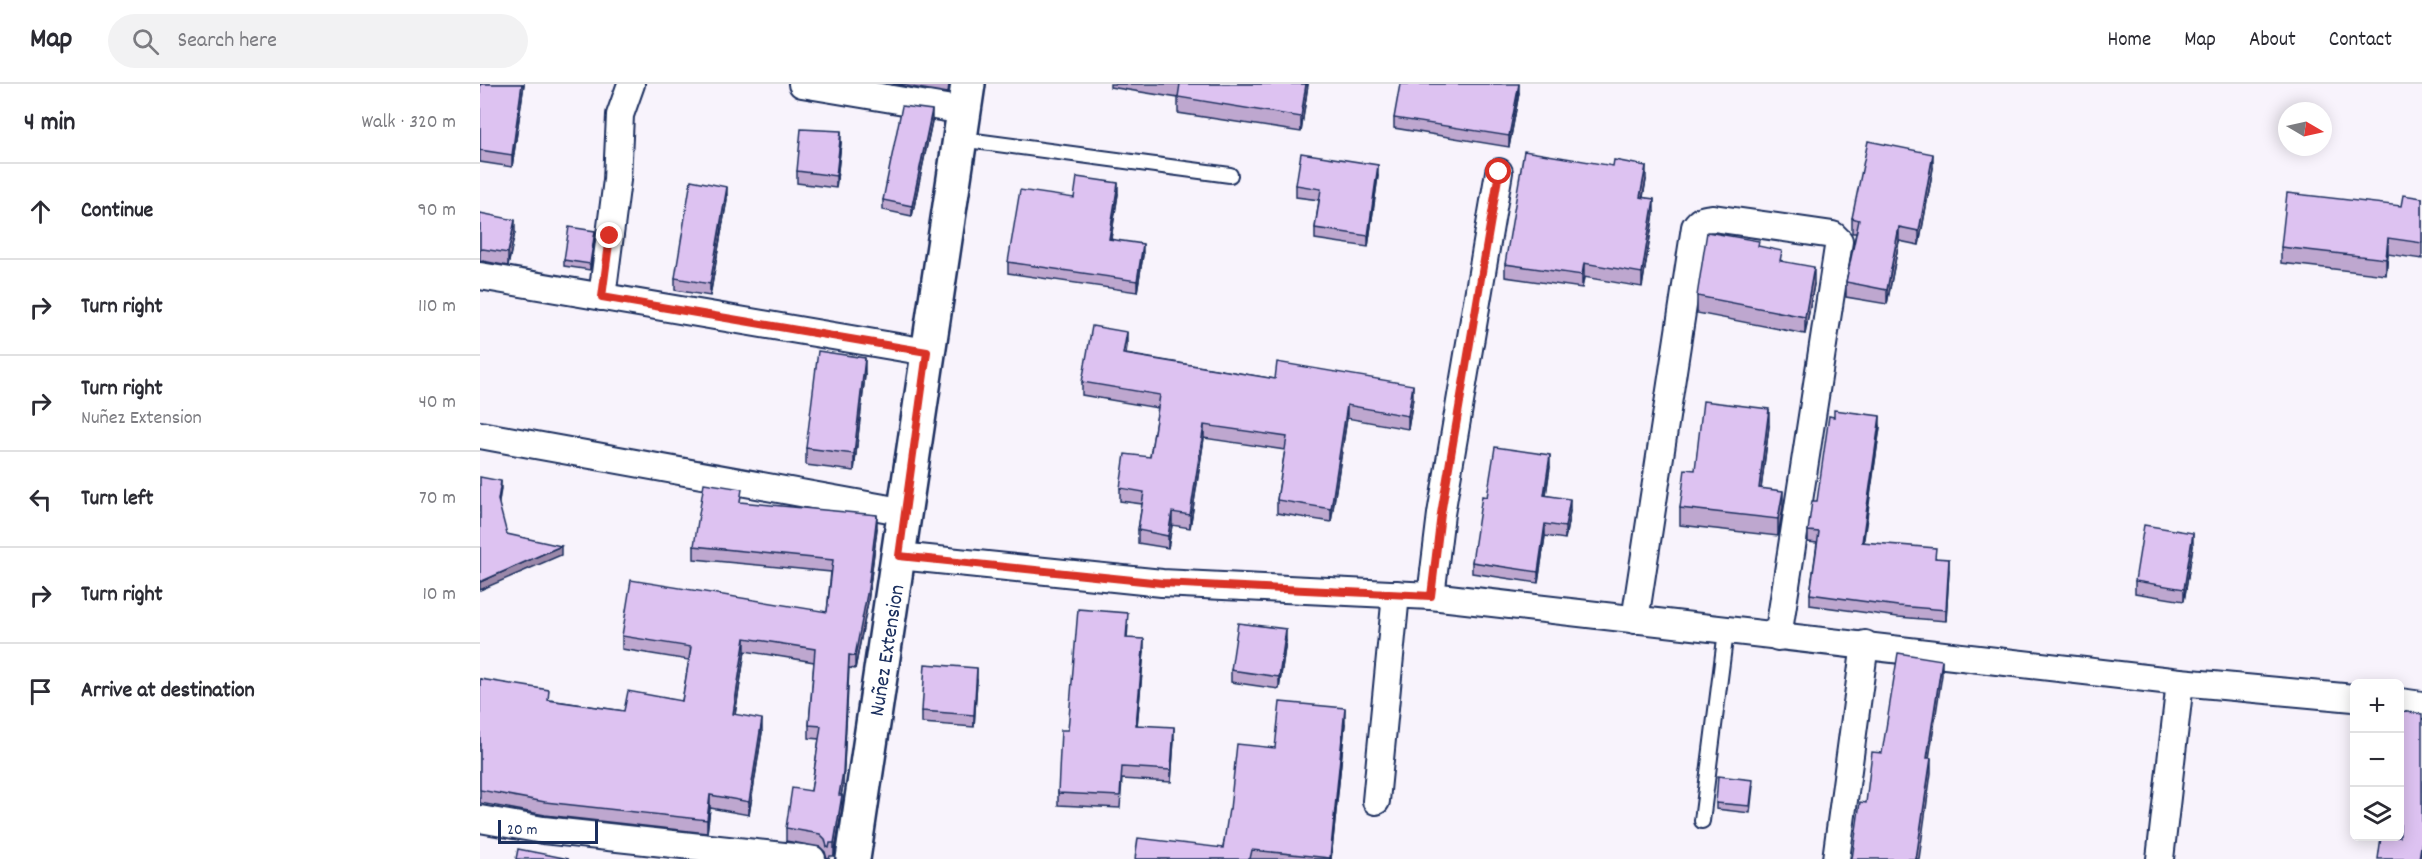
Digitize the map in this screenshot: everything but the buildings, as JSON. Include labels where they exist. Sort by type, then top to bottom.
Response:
[{"type":"street","points":[[602,297],[617,180],[620,115],[631,84]]},
{"type":"street","points":[[802,84],[964,111]]},
{"type":"street","name":"Nuñez Extension","points":[[854,859],[964,111]]},
{"type":"street","points":[[1431,596],[1441,514],[1499,172]]},
{"type":"street","points":[[1635,620],[1695,227],[1698,221],[1713,218],[1833,235],[1839,241],[1778,637]]},
{"type":"street","points":[[480,276],[927,352]]},
{"type":"street","points":[[480,435],[906,512]]},
{"type":"street","points":[[899,556],[1162,583],[1431,596],[1778,637],[1865,644],[2180,682],[2350,698]]},
{"type":"street","points":[[1376,801],[1396,594]]},
{"type":"street","points":[[1836,859],[1865,644]]},
{"type":"street","points":[[2160,859],[2180,682]]},
{"type":"street","points":[[2404,703],[2422,705]]},
{"type":"street","points":[[480,819],[543,830],[812,859]]},
{"type":"lane","points":[[964,111],[1230,175]]},
{"type":"lane","points":[[1702,821],[1726,631]]},
{"type":"route","points":[[610,236],[602,297],[927,352],[899,556],[1162,583],[1431,596],[1441,514],[1499,172]]}]
